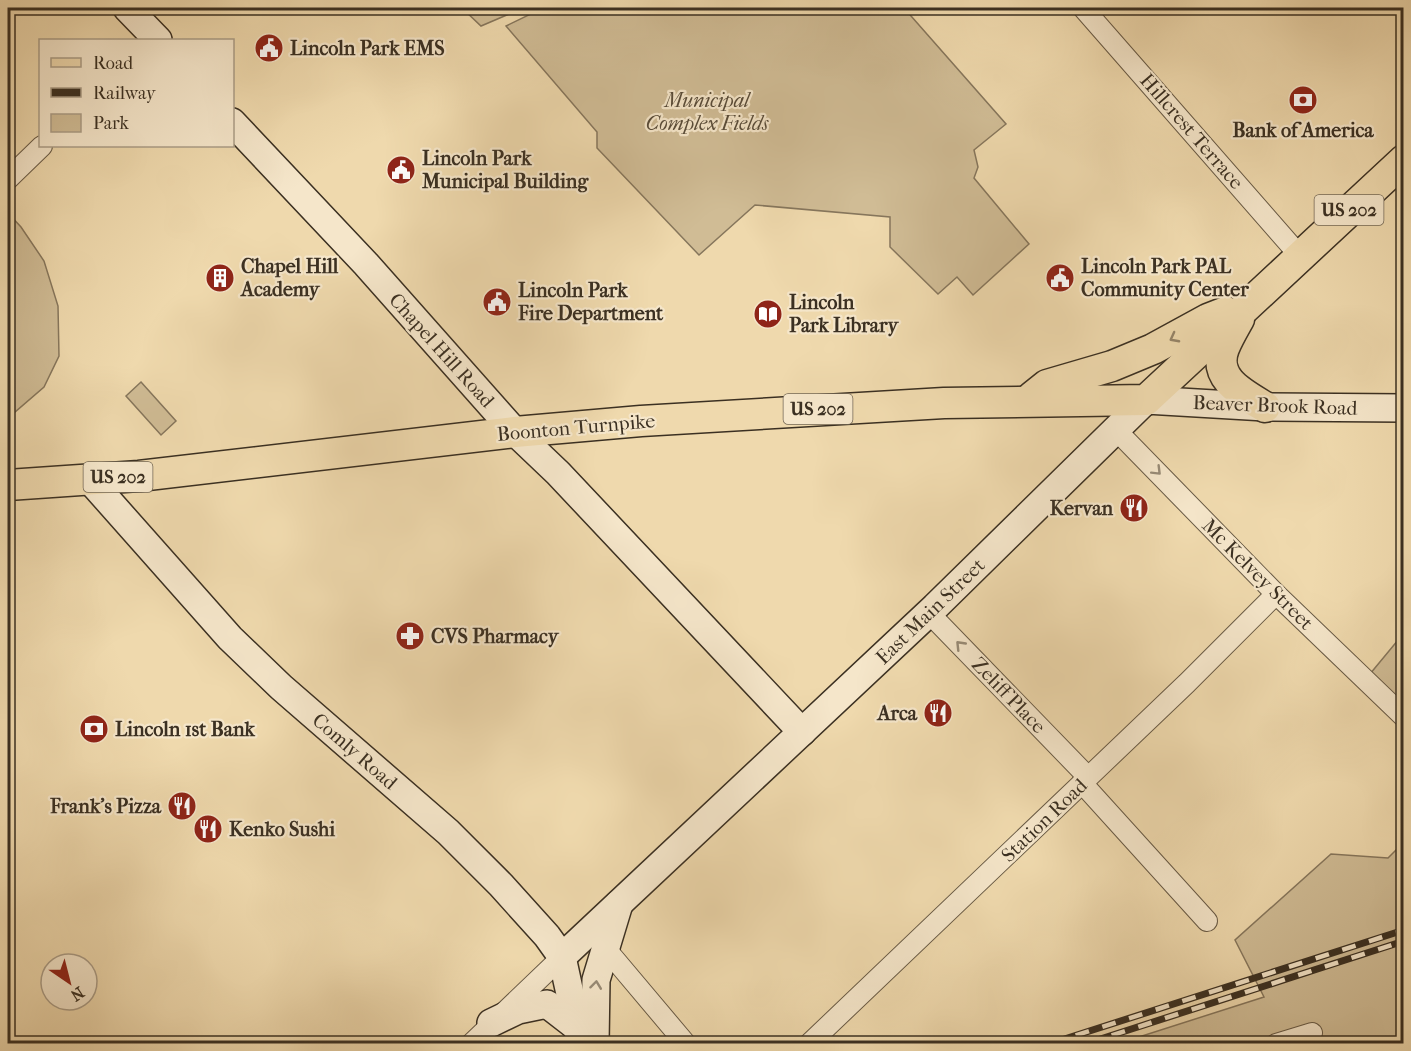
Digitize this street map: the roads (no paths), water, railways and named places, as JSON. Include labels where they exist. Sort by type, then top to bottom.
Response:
[{"type":"main road","points":[[127,8],[152,38]]},
{"type":"main road","name":"Chapel Hill Road","points":[[234,124],[366,264],[516,432],[558,473],[802,732]]},
{"type":"main road","name":"US 202","points":[[1297,258],[1404,160]]},
{"type":"main road","name":"East Main Street","points":[[562,957],[929,613],[1115,429],[1297,258]]},
{"type":"main road","points":[[1245,305],[1223,350],[1223,370],[1227,381],[1236,390],[1265,407]]},
{"type":"main road","name":"US 202","points":[[1027,401],[1047,385],[1112,366],[1154,349],[1208,319],[1245,305]]},
{"type":"main road","name":"Boonton Turnpike","points":[[8,485],[140,476],[516,432],[763,412],[944,402],[1146,400]]},
{"type":"main road","name":"Beaver Brook Road","points":[[1146,400],[1265,407],[1404,408]]},
{"type":"main road","name":"Comly Road","points":[[89,479],[230,638],[281,687],[448,832],[517,902],[562,957],[585,1038]]},
{"type":"main road","points":[[585,1038],[596,980],[619,903]]},
{"type":"main road","points":[[491,1023],[518,1010],[547,1004],[585,1038]]},
{"type":"street","name":"Hillcrest Terrace","points":[[1083,8],[1297,258]]},
{"type":"street","points":[[8,178],[41,147]]},
{"type":"street","name":"Mc Kelvey Street","points":[[1115,429],[1276,594],[1404,717]]},
{"type":"street","name":"Station Road","points":[[809,1044],[1276,594]]},
{"type":"street","name":"Zeliff Place","points":[[929,613],[1085,780],[1208,921]]},
{"type":"street","points":[[606,949],[686,1044]]},
{"type":"street","points":[[471,1044],[562,957]]},
{"type":"street","points":[[1276,1044],[1312,1033]]},
{"type":"railway","points":[[1049,1044],[1404,930]]},
{"type":"railway","points":[[1085,1044],[1404,941]]},
{"type":"place","name":"Lincoln Park EMS","points":[[269,48]]},
{"type":"place","name":"Bank of America","points":[[1303,100]]},
{"type":"place","name":"Lincoln Park Municipal Building","points":[[401,170]]},
{"type":"place","name":"Chapel Hill Academy","points":[[220,278]]},
{"type":"place","name":"Lincoln Park PAL Community Center","points":[[1060,278]]},
{"type":"place","name":"Lincoln Park Fire Department","points":[[497,302]]},
{"type":"place","name":"Lincoln Park Library","points":[[768,314]]},
{"type":"place","name":"Kervan","points":[[1134,508]]},
{"type":"place","name":"CVS Pharmacy","points":[[410,636]]},
{"type":"place","name":"Arca","points":[[938,713]]},
{"type":"place","name":"Lincoln 1st Bank","points":[[94,729]]},
{"type":"place","name":"Frank's Pizza","points":[[182,806]]},
{"type":"place","name":"Kenko Sushi","points":[[208,829]]},
{"type":"park label","name":"Municipal Complex Fields","points":[[707,112]]}]
